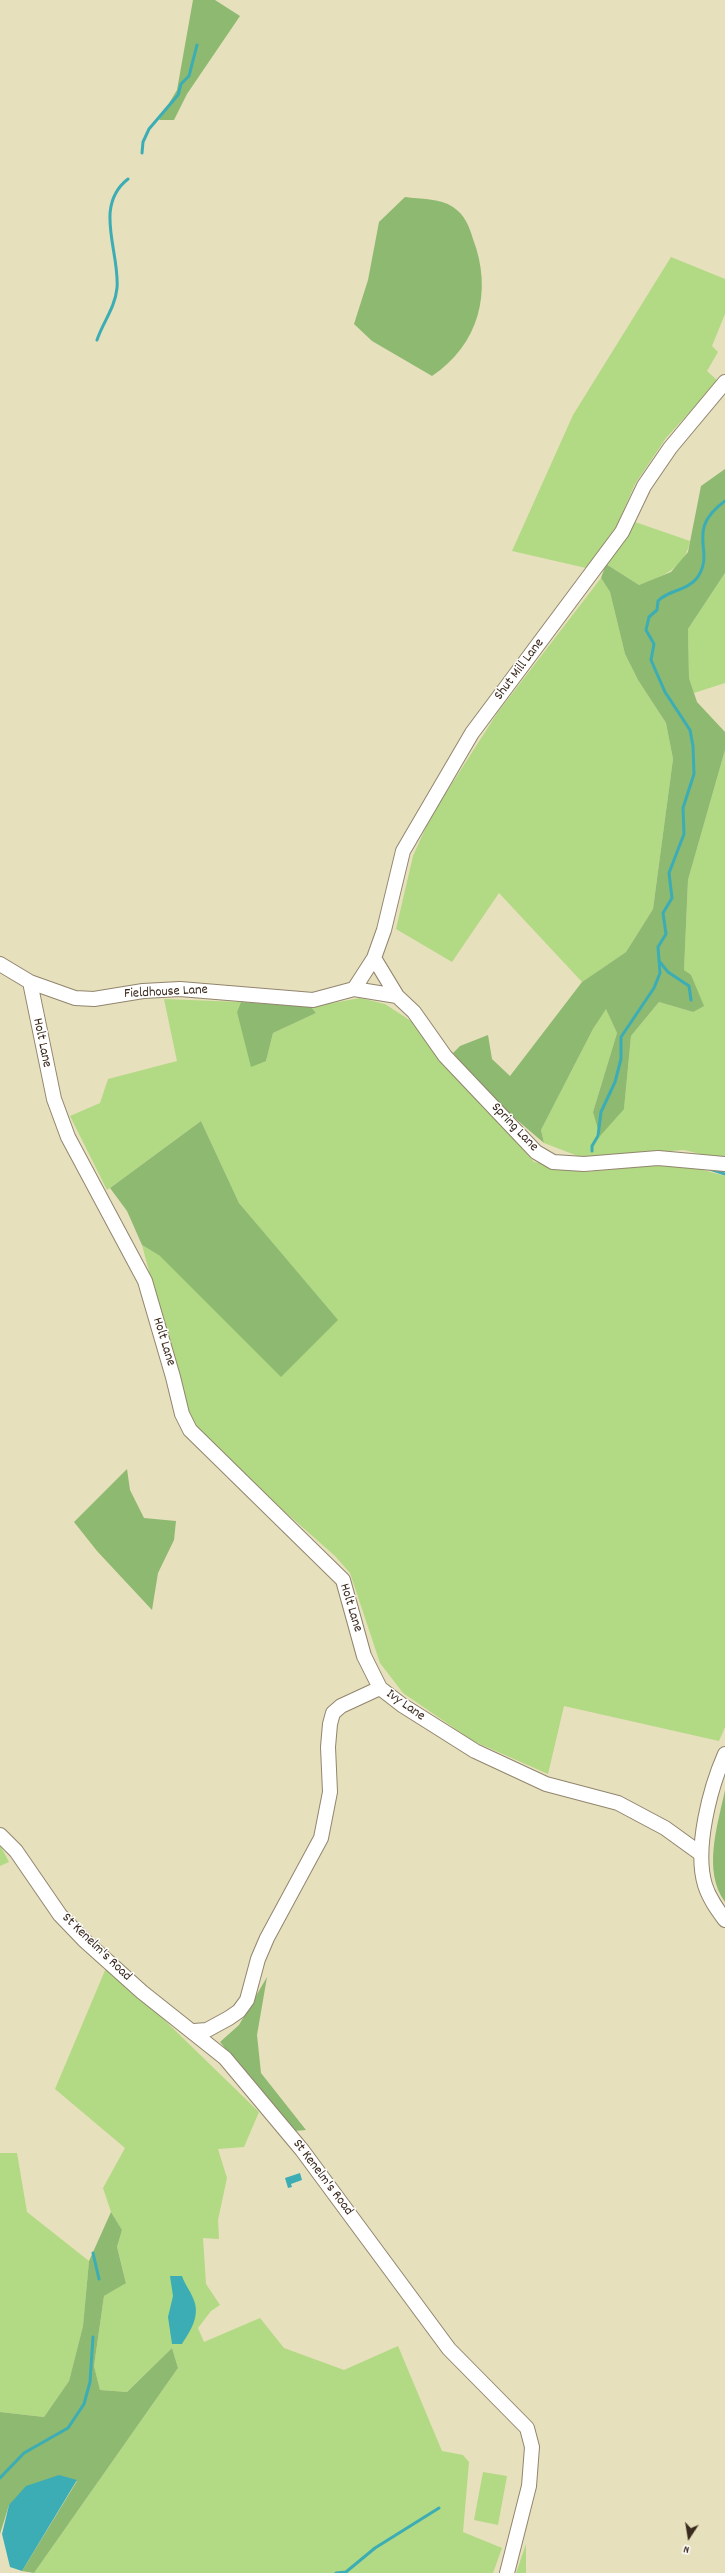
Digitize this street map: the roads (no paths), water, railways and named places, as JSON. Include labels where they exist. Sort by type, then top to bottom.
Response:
[{"type":"street","name":"Shut Mill Lane","points":[[357,986],[374,958],[384,930],[403,851],[472,733],[622,532],[644,486],[670,448],[725,382]]},
{"type":"street","name":"Spring Lane","points":[[374,958],[396,996],[414,1012],[446,1056],[536,1152],[553,1162],[584,1164],[658,1158],[725,1164]]},
{"type":"street","name":"Fieldhouse Lane","points":[[0,964],[30,982],[61,994],[94,999],[143,991],[180,989],[313,1000],[357,986]]},
{"type":"street","name":"Holt Lane","points":[[30,982],[40,1043],[54,1099],[70,1142],[145,1281],[173,1377],[182,1414],[190,1430],[342,1580],[364,1656],[380,1688]]},
{"type":"street","points":[[357,986],[396,996]]},
{"type":"street","name":"Ivy Lane","points":[[194,2031],[207,2030],[229,2018],[239,2011],[247,2000],[258,1959],[267,1938],[321,1838],[330,1792],[328,1747],[330,1724],[333,1713],[341,1706],[380,1688],[402,1705],[475,1751],[546,1784],[618,1803],[665,1828],[701,1854]]},
{"type":"street","points":[[725,1754],[709,1806],[701,1854],[705,1884],[711,1899],[725,1920]]},
{"type":"street","name":"St Kenelm's Road","points":[[0,1835],[16,1851],[60,1915],[84,1940],[142,1992],[194,2031],[225,2058],[302,2150],[449,2349],[527,2428],[532,2447],[530,2486],[507,2573]]},
{"type":"water","points":[[300,2173],[302,2180],[291,2184],[292,2187],[288,2188],[285,2178]]},
{"type":"water","points":[[170,2276],[182,2276],[195,2304],[196,2310],[194,2322],[182,2344],[172,2344],[168,2317],[173,2296]]},
{"type":"water","points":[[59,2475],[77,2480],[22,2571],[10,2567],[2,2534],[9,2505],[26,2486]]},
{"type":"waterway","points":[[142,153],[143,142],[149,129],[178,95],[181,84],[189,76],[197,45]]},
{"type":"waterway","points":[[97,340],[114,302],[117,288],[117,274],[110,230],[112,202],[118,190],[128,179]]},
{"type":"waterway","points":[[592,1151],[592,1146],[598,1136],[601,1112],[615,1082],[621,1059],[621,1037],[654,988],[660,973],[658,947],[666,934],[663,913],[672,898],[669,873],[684,834],[683,808],[694,774],[693,746],[690,730],[665,692],[651,660],[654,644],[646,630],[649,617],[657,610],[658,601],[662,597],[688,586],[697,578],[702,568],[704,559],[703,532],[706,522],[713,512],[725,501]]},
{"type":"waterway","points":[[659,961],[668,972],[689,986],[691,1000]]},
{"type":"waterway","points":[[710,1169],[725,1174]]},
{"type":"waterway","points":[[93,2253],[99,2279]]},
{"type":"waterway","points":[[0,2478],[24,2453],[68,2428],[84,2404],[90,2382],[93,2337]]},
{"type":"waterway","points":[[336,2573],[346,2572],[375,2548],[439,2508]]}]
